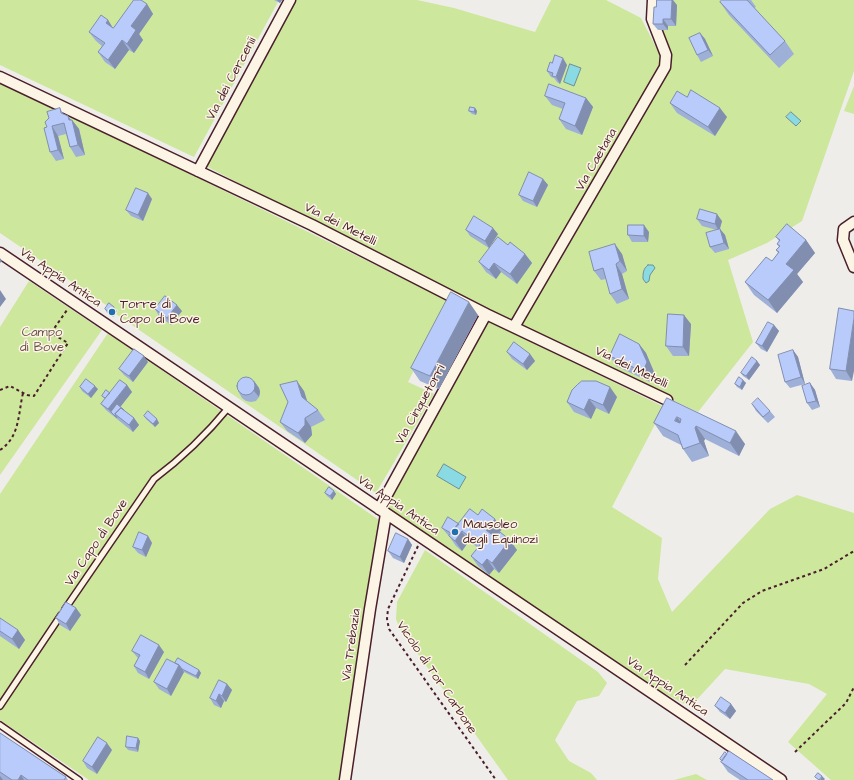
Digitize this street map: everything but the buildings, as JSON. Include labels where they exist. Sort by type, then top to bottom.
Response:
[{"type":"street","name":"Via dei Cercenii","points":[[198,171],[290,0]]},
{"type":"street","name":"Via Caetana","points":[[514,327],[665,67],[666,55],[652,19],[653,0]]},
{"type":"street","name":"Via dei Metelli","points":[[0,76],[312,225],[486,314],[667,400]]},
{"type":"street","points":[[854,222],[844,229],[843,240],[854,267]]},
{"type":"street","name":"Via Appia Antica","points":[[0,253],[781,780]]},
{"type":"street","name":"Via Cinquetorri","points":[[383,511],[486,314]]},
{"type":"street","name":"Via Trebazia","points":[[345,780],[383,511]]},
{"type":"lane","name":"Via Capo di Bove","points":[[0,706],[154,479],[199,442],[229,407]]},
{"type":"lane","points":[[0,725],[78,780]]},
{"type":"path","points":[[0,390],[10,386],[26,395],[34,396],[68,343],[51,333],[73,302]]},
{"type":"path","points":[[0,450],[6,446],[16,433],[23,393]]},
{"type":"path","name":"Vicolo di Tor Carbone","points":[[422,538],[388,609],[387,619],[389,629],[496,780]]},
{"type":"path","points":[[685,665],[743,603],[762,591],[824,569],[854,551]]},
{"type":"path","points":[[795,752],[846,703],[854,687]]},
{"type":"green space","points":[[0,0],[279,0],[194,157],[0,65]]},
{"type":"green space","points":[[295,0],[417,0],[454,8],[535,32],[551,0],[606,0],[641,18],[664,63],[653,0],[854,0],[854,71],[802,221],[767,243],[728,260],[753,342],[698,412],[514,327],[206,166]]},
{"type":"green space","points":[[0,81],[449,301],[408,382],[434,394],[376,493],[116,314],[118,310],[111,306],[109,307],[0,233]]},
{"type":"green space","points":[[854,86],[854,114],[844,111]]},
{"type":"green space","name":"Campo di Bove","points":[[29,281],[102,330],[0,475],[0,327]]},
{"type":"green space","points":[[488,320],[664,407],[612,507],[662,538],[658,579],[672,612],[770,509],[797,495],[854,513],[854,780],[831,780],[788,742],[827,694],[809,684],[725,669],[690,707],[651,686],[480,572],[385,506]]},
{"type":"green space","points":[[108,333],[379,520],[341,780],[89,780],[0,720],[0,494]]},
{"type":"green space","points":[[425,550],[598,672],[607,683],[599,696],[577,701],[555,740],[569,761],[591,773],[597,780],[508,780],[400,629],[396,619],[397,602]]},
{"type":"green space","points":[[696,774],[707,780],[674,780]]},
{"type":"water","points":[[570,64],[581,68],[574,86],[564,82]]},
{"type":"water","points":[[791,112],[801,121],[796,126],[786,117]]},
{"type":"water","points":[[648,265],[653,265],[655,268],[650,275],[649,281],[646,283],[643,279],[643,273]]},
{"type":"water","points":[[444,464],[466,477],[459,489],[437,476]]},
{"type":"place","name":"Torre di Capo di Bove","points":[[112,312]]},
{"type":"place","name":"Mausoleo degli Equinozi","points":[[455,532]]}]
